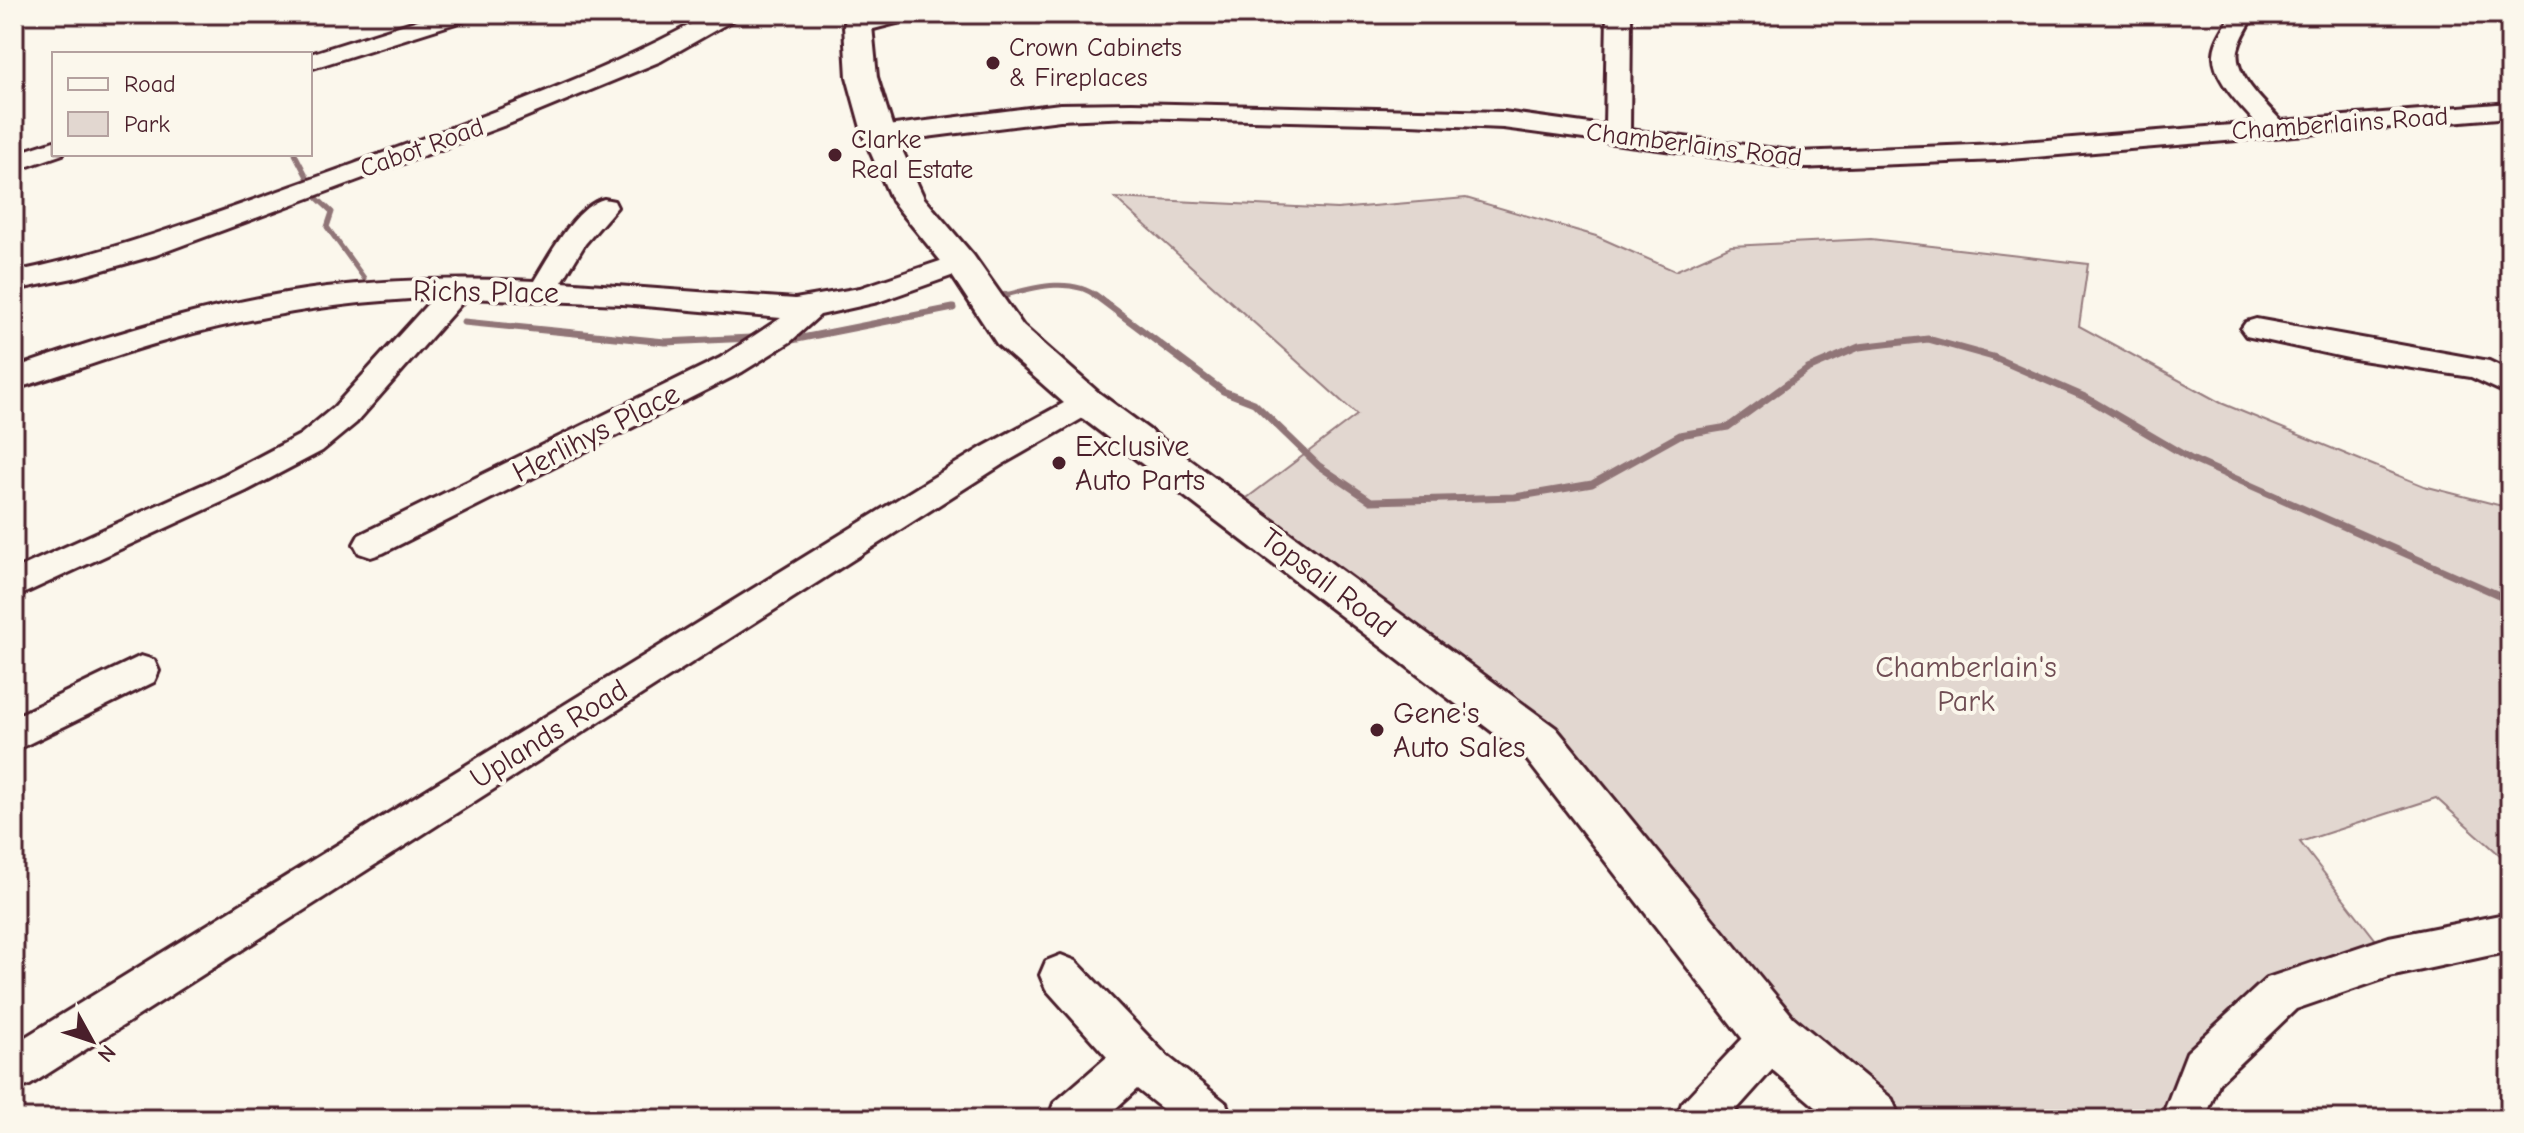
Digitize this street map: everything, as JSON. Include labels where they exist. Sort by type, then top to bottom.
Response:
[{"type":"main road","name":"Topsail Road","points":[[860,20],[862,77],[879,135],[909,201],[961,263],[1010,335],[1086,402],[1540,742],[1774,1036],[1872,1119]]},
{"type":"street","points":[[312,61],[461,14]]},
{"type":"street","name":"Cabot Road","points":[[14,281],[98,264],[159,245],[460,134],[653,56],[727,14]]},
{"type":"street","points":[[860,20],[904,14]]},
{"type":"street","points":[[1618,136],[1616,86],[1619,14]]},
{"type":"street","points":[[2244,14],[2229,42],[2226,61],[2232,75],[2274,129]]},
{"type":"street","name":"Chamberlains Road","points":[[879,135],[1060,112],[1132,110],[1503,120],[1798,160],[1998,152],[2510,110]]},
{"type":"street","points":[[14,163],[52,150]]},
{"type":"street","points":[[541,292],[574,239],[604,207]]},
{"type":"street","name":"Richs Place","points":[[14,379],[140,338],[282,304],[352,293],[458,289],[683,299],[752,308],[811,307],[851,299],[961,263]]},
{"type":"street","points":[[14,585],[235,483],[311,443],[345,415],[458,289]]},
{"type":"street","name":"Herlihys Place","points":[[371,544],[731,365],[780,335],[811,307]]},
{"type":"street","points":[[2256,329],[2348,348],[2478,368],[2510,384]]},
{"type":"street","name":"Uplands Road","points":[[14,1069],[992,456],[1086,402]]},
{"type":"street","points":[[14,735],[141,671]]},
{"type":"street","points":[[2183,1119],[2203,1068],[2282,993],[2389,957],[2510,932]]},
{"type":"street","points":[[1061,975],[1138,1059],[1210,1119]]},
{"type":"street","points":[[1698,1119],[1774,1036]]},
{"type":"street","points":[[1070,1119],[1138,1059]]},
{"type":"green space","name":"Chamberlain's Park","points":[[1115,198],[1337,209],[1466,198],[1596,236],[1675,271],[1731,246],[1871,239],[2088,264],[2079,326],[2221,403],[2424,486],[2510,508],[2510,864],[2436,798],[2300,842],[2389,957],[2282,993],[2183,1119],[1872,1119],[1540,742],[1231,510],[1357,415]]},
{"type":"waterway","points":[[296,156],[307,177]]},
{"type":"waterway","points":[[317,198],[332,212],[327,227],[364,278]]},
{"type":"waterway","points":[[1003,296],[1062,285],[1087,290],[1096,296]]},
{"type":"waterway","points":[[997,297],[1003,296]]},
{"type":"waterway","points":[[998,297],[1003,296]]},
{"type":"waterway","points":[[1096,296],[1223,391],[1254,403],[1319,466],[1371,501],[1515,497],[1592,484],[1680,435],[1728,427],[1808,369],[1859,347],[1928,339],[1993,357],[2087,398],[2191,459],[2510,600]]},
{"type":"waterway","points":[[787,341],[953,308]]},
{"type":"waterway","points":[[464,322],[665,342],[751,338]]},
{"type":"place","name":"Crown Cabinets & Fireplaces","points":[[993,63]]},
{"type":"place","name":"Clarke Real Estate","points":[[835,155]]},
{"type":"place","name":"Exclusive Auto Parts","points":[[1059,463]]},
{"type":"place","name":"Gene's Auto Sales","points":[[1377,730]]}]
